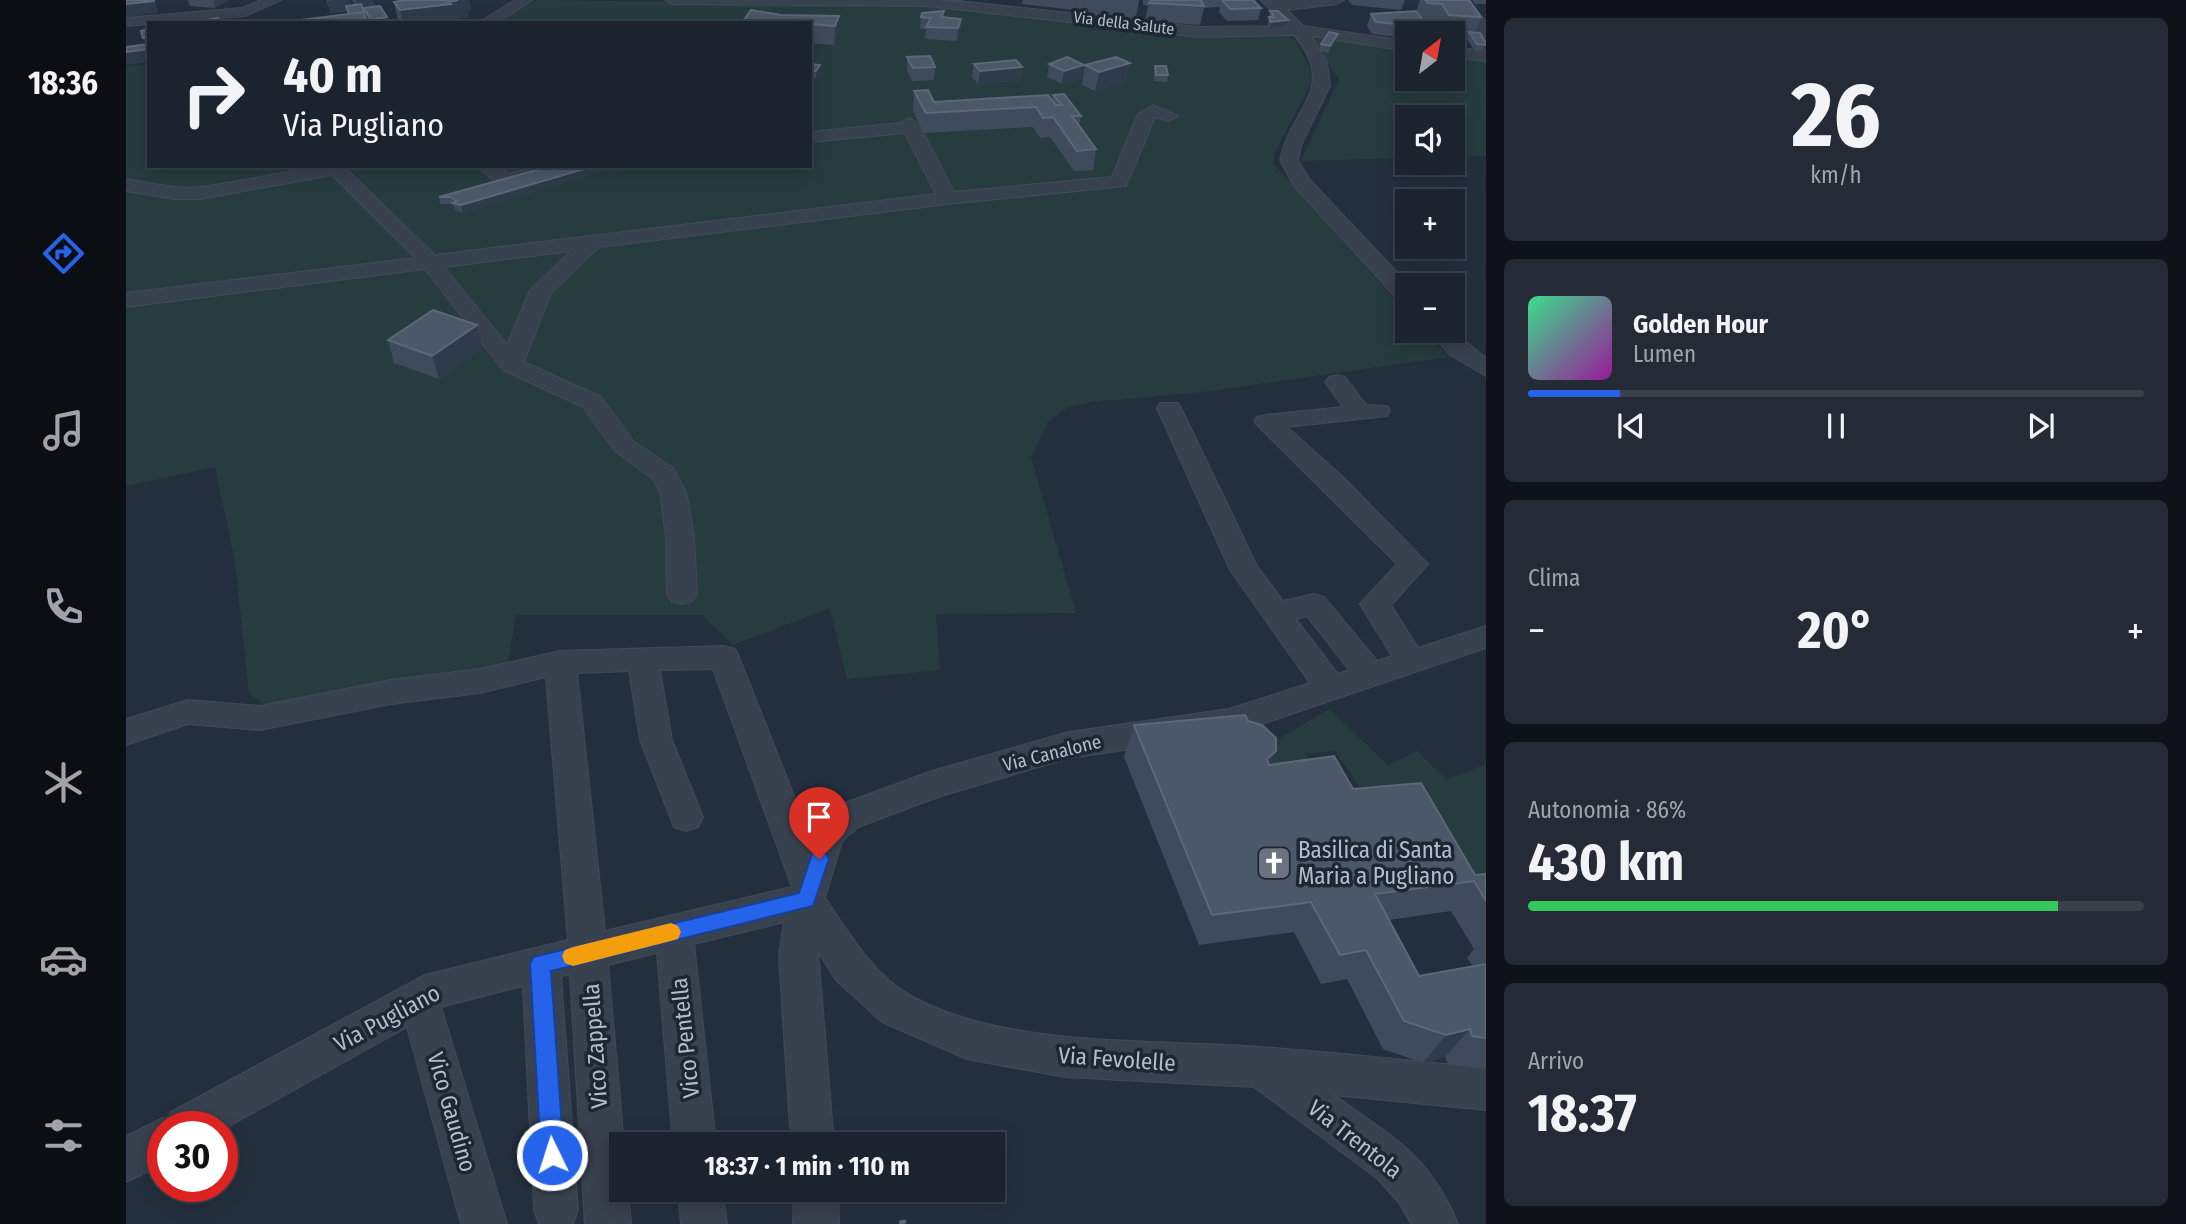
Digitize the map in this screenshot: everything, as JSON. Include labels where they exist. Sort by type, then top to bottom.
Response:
[{"type":"street","points":[[126,22],[245,12],[274,0]]},
{"type":"street","points":[[489,21],[526,0]]},
{"type":"street","name":"Via della Salute","points":[[672,0],[929,1],[1171,29],[1300,30],[1395,44]]},
{"type":"street","points":[[1271,3],[1337,0]]},
{"type":"street","points":[[1460,0],[1486,33]]},
{"type":"street","points":[[858,2],[864,20]]},
{"type":"street","points":[[1271,3],[1300,30],[1324,76],[1322,86],[1292,145],[1289,160],[1301,182],[1395,283]]},
{"type":"street","points":[[1465,54],[1486,57]]},
{"type":"street","points":[[126,300],[948,198],[1119,182],[1147,114],[1153,110],[1169,116]]},
{"type":"street","points":[[812,137],[910,125],[948,198]]},
{"type":"street","points":[[126,185],[174,193],[200,193],[337,168],[429,262],[511,365],[592,402],[624,446],[664,474],[673,492],[680,536],[682,594]]},
{"type":"street","points":[[489,168],[506,181],[554,168]]},
{"type":"street","points":[[511,365],[541,290],[593,242]]},
{"type":"street","points":[[1451,343],[1486,369]]},
{"type":"street","points":[[1337,382],[1369,412],[1266,422],[1335,484],[1414,564],[1376,604],[1411,662]]},
{"type":"street","points":[[1169,408],[1244,570],[1331,688]]},
{"type":"street","points":[[1276,613],[1314,604],[1370,675]]},
{"type":"street","name":"Via Canalone","points":[[808,893],[827,833],[846,817],[932,785],[1069,745],[1229,722],[1486,637]]},
{"type":"street","name":"Via Fevolelle","points":[[643,660],[724,657],[808,893],[850,967],[896,1009],[967,1039],[1065,1057],[1260,1067],[1486,1089]]},
{"type":"street","points":[[126,732],[188,712],[260,718],[391,692],[480,681],[560,662],[643,660],[656,740],[686,817]]},
{"type":"street","name":"Vico Zappella","points":[[560,662],[588,952],[608,1224]]},
{"type":"street","points":[[808,893],[798,956],[811,1132]]},
{"type":"street","name":"Via Pugliano","points":[[216,1111],[439,988],[674,932],[808,893]]},
{"type":"street","name":"Vico Pentella","points":[[674,932],[694,1132]]},
{"type":"street","points":[[541,964],[556,1210]]},
{"type":"street","name":"Vico Gaudino","points":[[419,999],[484,1224]]},
{"type":"street","name":"Via Trentola","points":[[1260,1067],[1392,1164],[1416,1188],[1434,1224]]},
{"type":"street","points":[[126,1160],[147,1149]]},
{"type":"street","points":[[701,1202],[704,1224]]},
{"type":"street","points":[[816,1202],[816,1224]]},
{"type":"green space","points":[[538,0],[924,5],[1151,30],[1285,34],[1296,40],[1314,78],[1274,154],[1273,163],[1395,300],[1395,343],[1434,343],[1449,357],[1203,392],[1091,402],[1066,408],[1048,422],[1031,457],[1076,613],[936,614],[940,670],[847,679],[830,608],[733,645],[702,615],[516,615],[508,663],[270,708],[249,694],[235,562],[215,467],[126,486],[126,66],[147,64],[147,168],[812,168],[812,21],[498,21]]},
{"type":"green space","points":[[1313,38],[1395,48],[1395,91],[1465,91],[1465,57],[1486,60],[1486,156],[1465,157],[1465,105],[1395,105],[1395,158],[1301,161],[1339,80]]},
{"type":"green space","points":[[1329,709],[1388,765],[1417,751],[1447,780],[1486,764],[1486,898],[1453,905],[1379,816],[1335,751],[1306,754],[1311,769],[1262,770],[1275,741]]},
{"type":"building","points":[[126,0],[154,0],[154,1],[126,4]]},
{"type":"building","points":[[458,0],[448,2],[451,4],[400,10],[394,2]]},
{"type":"building","points":[[1151,0],[1200,0],[1204,6],[1149,3]]},
{"type":"building","points":[[1222,0],[1253,0],[1261,8],[1230,9]]},
{"type":"building","points":[[1425,0],[1469,0],[1481,17],[1449,15],[1442,4],[1428,3]]},
{"type":"building","points":[[361,4],[364,12],[349,14],[346,6]]},
{"type":"building","points":[[380,6],[387,17],[371,20],[364,8]]},
{"type":"building","points":[[751,10],[781,15],[839,16],[835,26],[812,24],[812,21],[744,20]]},
{"type":"building","points":[[944,11],[941,17],[961,19],[958,28],[926,27],[931,18],[921,17],[922,13]]},
{"type":"building","points":[[1270,11],[1278,11],[1288,20],[1271,22],[1269,17],[1274,17]]},
{"type":"building","points":[[1416,11],[1424,21],[1395,21],[1395,24],[1376,22],[1371,14]]},
{"type":"building","points":[[364,12],[366,21],[293,21]]},
{"type":"building","points":[[147,30],[147,37],[143,38],[141,31]]},
{"type":"building","points":[[1329,32],[1338,34],[1330,46],[1321,44]]},
{"type":"building","points":[[1469,32],[1480,33],[1486,45],[1477,44]]},
{"type":"building","points":[[147,44],[147,49],[126,52],[126,47]]},
{"type":"building","points":[[930,56],[935,67],[913,68],[907,57]]},
{"type":"building","points":[[1067,57],[1084,65],[1064,71],[1049,64]]},
{"type":"building","points":[[1116,57],[1130,63],[1099,72],[1085,65]]},
{"type":"building","points":[[1016,60],[1022,67],[980,71],[974,64]]},
{"type":"building","points":[[812,64],[820,65],[816,71],[812,71]]},
{"type":"building","points":[[1155,66],[1166,66],[1168,75],[1156,75]]},
{"type":"building","points":[[928,90],[934,102],[1048,95],[1056,105],[1062,105],[1053,95],[1064,94],[1081,116],[1072,116],[1096,149],[1077,151],[1053,117],[1043,118],[1036,107],[926,113],[914,91]]},
{"type":"building","points":[[544,168],[587,168],[461,205],[453,203],[457,201],[450,197],[439,197]]},
{"type":"building","points":[[433,310],[477,325],[432,356],[388,340]]},
{"type":"building","points":[[1245,715],[1248,721],[1262,725],[1276,738],[1276,751],[1267,759],[1269,765],[1334,756],[1353,789],[1421,783],[1475,875],[1486,874],[1486,901],[1474,881],[1375,894],[1419,976],[1486,964],[1486,1038],[1472,1036],[1470,1029],[1446,1035],[1404,1021],[1366,950],[1340,955],[1311,902],[1212,915],[1134,725]]},
{"type":"railway","points":[[902,1220],[903,1224]]},
{"type":"slow traffic","points":[[573,956],[671,932]]},
{"type":"place","name":"Basilica di Santa Maria a Pugliano","points":[[1274,863]]},
{"type":"route","points":[[552,1155],[541,964],[806,900],[819,859]]}]
